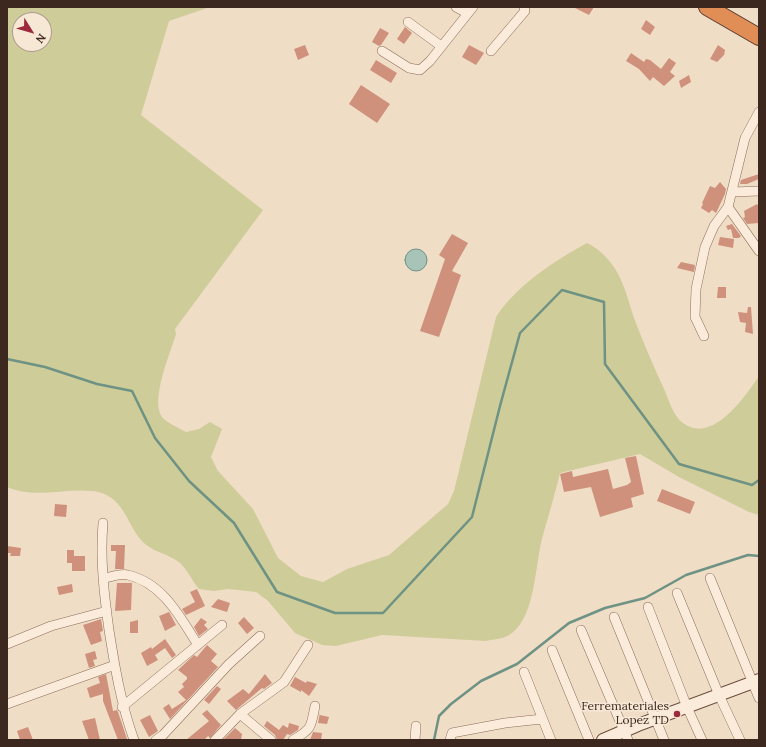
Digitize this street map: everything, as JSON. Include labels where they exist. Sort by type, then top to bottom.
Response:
[{"type":"highway","points":[[707,7],[759,37]]},
{"type":"main road","points":[[604,740],[626,736],[656,718],[755,682]]},
{"type":"street","points":[[382,51],[409,68],[420,70],[430,61],[470,10],[456,7]]},
{"type":"street","points":[[491,51],[525,11],[524,7]]},
{"type":"street","points":[[408,22],[441,46]]},
{"type":"street","points":[[704,336],[696,317],[696,289],[706,247],[714,226],[728,207],[733,192],[745,138],[759,112]]},
{"type":"street","points":[[733,192],[759,191]]},
{"type":"street","points":[[728,207],[759,251]]},
{"type":"street","points":[[103,523],[101,549],[114,665],[122,707],[134,740]]},
{"type":"street","points":[[104,578],[126,574],[149,583],[172,605],[198,645]]},
{"type":"street","points":[[710,578],[755,682],[759,698]]},
{"type":"street","points":[[677,593],[719,695],[740,740]]},
{"type":"street","points":[[648,607],[687,707],[702,740]]},
{"type":"street","points":[[7,644],[51,626],[107,611]]},
{"type":"street","points":[[614,617],[664,740]]},
{"type":"street","points":[[122,707],[222,625]]},
{"type":"street","points":[[581,630],[626,736]]},
{"type":"street","points":[[156,740],[163,735],[229,664],[260,636]]},
{"type":"street","points":[[215,740],[240,714],[284,682],[294,669],[308,645]]},
{"type":"street","points":[[552,650],[589,740]]},
{"type":"street","points":[[7,704],[114,665]]},
{"type":"street","points":[[524,672],[551,740]]},
{"type":"street","points":[[293,740],[307,732],[312,722],[315,706]]},
{"type":"street","points":[[240,714],[271,740]]},
{"type":"street","points":[[450,740],[452,732],[505,723],[542,719]]},
{"type":"street","points":[[415,740],[416,726]]},
{"type":"shaded area","points":[[7,7],[210,7],[169,21],[141,115],[263,210],[175,329],[176,334],[162,377],[158,400],[159,409],[164,419],[186,432],[199,429],[210,422],[222,429],[211,457],[218,471],[253,509],[278,558],[301,576],[323,582],[347,569],[389,555],[448,504],[454,491],[496,317],[514,294],[525,284],[549,266],[587,243],[604,255],[620,277],[641,336],[672,408],[683,423],[694,428],[705,428],[716,423],[727,416],[759,376],[759,515],[749,512],[679,477],[640,454],[560,473],[540,546],[534,587],[526,614],[520,625],[512,633],[500,638],[486,641],[382,635],[336,646],[322,645],[295,633],[268,601],[256,592],[228,589],[214,591],[199,589],[181,564],[151,548],[142,541],[118,504],[103,493],[81,490],[38,493],[7,487]]},
{"type":"shaded area","points":[[412,249],[420,249],[427,256],[427,264],[420,271],[412,271],[405,264],[405,256]]},
{"type":"building","points":[[573,7],[594,7],[589,15]]},
{"type":"building","points":[[646,20],[655,27],[650,35],[641,29]]},
{"type":"building","points":[[405,27],[412,33],[404,44],[397,39]]},
{"type":"building","points":[[380,28],[389,33],[379,46],[372,42]]},
{"type":"building","points":[[305,45],[309,55],[298,60],[294,49]]},
{"type":"building","points":[[469,45],[484,53],[476,65],[462,57]]},
{"type":"building","points":[[718,45],[725,50],[724,55],[717,62],[710,59]]},
{"type":"building","points":[[631,53],[644,62],[646,59],[650,60],[661,69],[669,58],[676,63],[670,72],[675,76],[664,86],[653,77],[650,81],[639,69],[626,61]]},
{"type":"building","points":[[376,60],[397,73],[391,83],[370,70]]},
{"type":"building","points":[[689,75],[691,82],[681,88],[679,81]]},
{"type":"building","points":[[361,85],[390,104],[377,123],[349,104]]},
{"type":"building","points":[[759,174],[759,179],[747,184],[740,184],[741,180]]},
{"type":"building","points":[[720,182],[726,189],[725,194],[716,213],[712,210],[709,213],[701,208],[702,203],[710,186],[715,188]]},
{"type":"building","points":[[757,204],[759,207],[759,223],[747,224],[743,218],[745,217],[744,211]]},
{"type":"building","points":[[732,224],[741,236],[739,238],[733,238],[731,229],[728,230],[726,226]]},
{"type":"building","points":[[452,234],[468,243],[452,271],[461,275],[439,337],[420,331],[445,259],[439,255]]},
{"type":"building","points":[[720,237],[734,239],[733,248],[718,245]]},
{"type":"building","points":[[681,262],[695,265],[694,272],[677,268]]},
{"type":"building","points":[[718,287],[726,287],[726,298],[717,298]]},
{"type":"building","points":[[748,307],[751,307],[753,334],[745,332],[746,323],[740,322],[738,312],[747,313]]},
{"type":"building","points":[[636,456],[644,494],[631,498],[633,507],[600,517],[591,487],[564,492],[560,474],[572,471],[573,477],[608,469],[613,489],[627,485],[631,482],[625,458]]},
{"type":"building","points":[[662,489],[695,502],[690,514],[657,501]]},
{"type":"building","points":[[55,504],[67,505],[66,517],[54,516]]},
{"type":"building","points":[[111,545],[125,545],[124,569],[115,569],[116,551],[111,551]]},
{"type":"building","points":[[7,546],[21,548],[20,556],[10,556],[11,553],[7,553]]},
{"type":"building","points":[[67,550],[74,550],[74,556],[85,556],[85,571],[72,571],[72,563],[67,563]]},
{"type":"building","points":[[117,583],[132,583],[131,610],[115,611]]},
{"type":"building","points":[[72,584],[73,592],[59,595],[57,587]]},
{"type":"building","points":[[197,589],[205,606],[186,615],[182,609],[195,602],[190,592]]},
{"type":"building","points":[[218,599],[230,603],[227,612],[211,607]]},
{"type":"building","points":[[169,612],[176,625],[165,631],[159,616]]},
{"type":"building","points":[[244,617],[254,628],[247,634],[238,623]]},
{"type":"building","points":[[201,618],[207,622],[204,625],[208,629],[199,636],[194,627]]},
{"type":"building","points":[[101,619],[103,631],[100,632],[102,641],[91,645],[83,625]]},
{"type":"building","points":[[138,620],[138,633],[130,633],[130,622]]},
{"type":"building","points":[[165,639],[176,655],[172,658],[165,648],[155,655],[158,660],[147,666],[141,653],[151,647],[152,649]]},
{"type":"building","points":[[207,645],[217,654],[211,661],[218,667],[170,719],[163,708],[169,704],[172,709],[186,700],[178,692],[184,687],[182,684],[187,677],[178,670],[194,655],[197,657]]},
{"type":"building","points":[[95,651],[97,659],[93,660],[95,666],[89,668],[85,654]]},
{"type":"building","points":[[106,674],[113,711],[117,710],[118,712],[127,739],[118,740],[103,701],[103,694],[90,698],[87,688],[100,683],[98,677]]},
{"type":"building","points":[[265,674],[272,683],[264,689],[262,688],[236,710],[227,701],[243,689],[249,694]]},
{"type":"building","points":[[295,677],[306,683],[307,681],[317,684],[309,696],[301,690],[301,692],[290,686]]},
{"type":"building","points":[[217,686],[221,689],[209,704],[204,700]]},
{"type":"building","points":[[207,710],[221,725],[210,738],[208,736],[204,740],[186,740],[209,721],[202,714]]},
{"type":"building","points":[[320,713],[320,715],[329,717],[327,724],[318,723]]},
{"type":"building","points":[[150,715],[158,731],[149,737],[140,720]]},
{"type":"building","points":[[95,718],[100,740],[89,740],[82,721]]},
{"type":"building","points":[[267,721],[279,730],[283,725],[288,728],[289,723],[299,726],[298,730],[290,735],[287,734],[283,740],[277,740],[275,735],[264,726]]},
{"type":"building","points":[[28,727],[33,740],[20,740],[17,731]]},
{"type":"building","points":[[235,728],[242,734],[241,740],[223,740]]},
{"type":"building","points":[[313,732],[322,733],[321,740],[310,740]]},
{"type":"waterway","points":[[7,359],[45,367],[97,384],[132,391],[155,438],[189,481],[234,523],[277,592],[335,613],[383,613],[472,517],[520,333],[562,290],[604,302],[605,364],[679,464],[752,485],[759,480]]},
{"type":"waterway","points":[[434,740],[439,716],[451,704],[481,681],[517,664],[569,623],[605,608],[645,598],[686,575],[748,555],[759,556]]},
{"type":"place","name":"Ferremateriales Lopez TD","points":[[677,714]]}]
